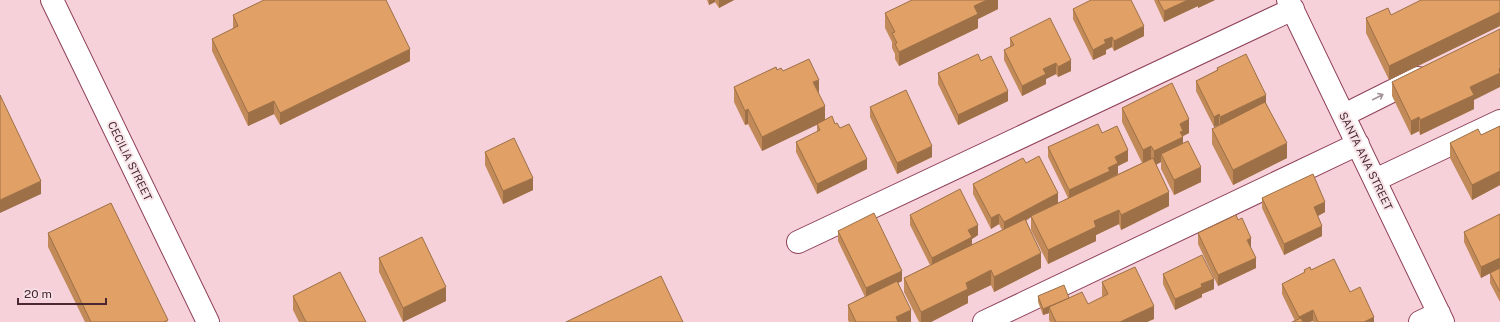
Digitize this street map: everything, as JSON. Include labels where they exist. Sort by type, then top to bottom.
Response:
[{"type":"street","name":"CECILIA STREET","points":[[52,0],[208,322]]},
{"type":"street","name":"SANTA ANA STREET","points":[[1291,4],[1375,180],[1434,319]]},
{"type":"street","points":[[798,242],[1291,4]]},
{"type":"street","points":[[1344,115],[1436,69]]},
{"type":"street","points":[[1375,180],[1500,121]]},
{"type":"street","points":[[984,322],[1358,144]]},
{"type":"building","points":[[264,0],[386,0],[410,49],[280,113],[274,101],[248,113],[212,39],[238,26],[233,15]]},
{"type":"building","points":[[912,0],[987,0],[974,6],[978,14],[899,52],[895,44],[897,43],[892,33],[895,32],[885,13]]},
{"type":"building","points":[[1091,0],[1131,0],[1144,26],[1114,41],[1112,37],[1104,40],[1106,43],[1093,50],[1073,9]]},
{"type":"building","points":[[1158,0],[1188,0],[1164,11]]},
{"type":"building","points":[[1421,0],[1500,0],[1500,12],[1389,66],[1366,18],[1388,8],[1391,15]]},
{"type":"building","points":[[1050,18],[1071,60],[1058,67],[1056,63],[1043,69],[1046,74],[1022,86],[1004,50],[1014,45],[1010,38]]},
{"type":"building","points":[[1500,29],[1500,73],[1470,87],[1474,95],[1420,120],[1419,117],[1411,121],[1392,82]]},
{"type":"building","points":[[978,54],[981,61],[991,56],[1008,91],[958,115],[938,73]]},
{"type":"building","points":[[1246,54],[1266,95],[1220,117],[1219,114],[1214,117],[1196,81],[1218,70],[1217,68]]},
{"type":"building","points":[[809,59],[819,80],[813,82],[825,106],[762,137],[748,109],[745,111],[734,87],[776,67],[777,70],[781,68],[783,71]]},
{"type":"building","points":[[1172,83],[1189,119],[1180,124],[1183,131],[1180,132],[1183,137],[1154,151],[1151,146],[1143,150],[1122,108]]},
{"type":"building","points":[[906,90],[932,146],[897,163],[870,107]]},
{"type":"building","points":[[0,95],[41,181],[0,200]]},
{"type":"building","points":[[1265,102],[1287,143],[1233,170],[1212,129]]},
{"type":"building","points":[[832,116],[835,124],[837,123],[840,128],[849,124],[867,159],[817,184],[796,142],[820,130],[817,124]]},
{"type":"building","points":[[1098,124],[1102,133],[1117,126],[1128,150],[1115,157],[1118,163],[1108,168],[1110,171],[1069,190],[1048,147]]},
{"type":"building","points":[[1500,126],[1500,171],[1472,185],[1450,143],[1478,129],[1481,135]]},
{"type":"building","points":[[514,138],[533,178],[503,191],[485,152]]},
{"type":"building","points":[[1188,141],[1201,167],[1174,180],[1161,154]]},
{"type":"building","points":[[1039,156],[1058,193],[1004,222],[999,214],[991,218],[973,184],[1023,158],[1026,163]]},
{"type":"building","points":[[1153,158],[1169,192],[1121,215],[1119,210],[1094,221],[1096,227],[1048,250],[1031,216]]},
{"type":"building","points":[[1313,174],[1325,202],[1314,207],[1322,226],[1284,244],[1262,198]]},
{"type":"building","points":[[960,189],[978,225],[968,230],[972,237],[932,258],[910,215]]},
{"type":"building","points":[[111,203],[168,320],[164,322],[91,322],[48,233]]},
{"type":"building","points":[[874,213],[902,271],[866,288],[838,231]]},
{"type":"building","points":[[1500,214],[1500,258],[1481,267],[1464,232]]},
{"type":"building","points":[[1236,215],[1238,220],[1242,218],[1251,238],[1247,240],[1256,258],[1218,275],[1198,233]]},
{"type":"building","points":[[1025,219],[1041,253],[994,277],[991,270],[966,283],[968,289],[921,312],[904,278]]},
{"type":"building","points":[[422,237],[446,287],[403,308],[379,258]]},
{"type":"building","points":[[1202,255],[1214,279],[1201,284],[1202,287],[1175,299],[1163,274]]},
{"type":"building","points":[[1334,259],[1350,292],[1360,287],[1374,317],[1364,322],[1318,322],[1313,310],[1299,317],[1282,284],[1305,272],[1304,270],[1310,267],[1311,270]]},
{"type":"building","points":[[1135,267],[1154,306],[1120,322],[1056,322],[1049,307],[1082,292],[1088,304],[1108,294],[1102,282]]},
{"type":"building","points":[[1500,268],[1500,292],[1490,273]]},
{"type":"building","points":[[340,272],[366,322],[306,322],[293,296]]},
{"type":"building","points":[[661,276],[683,322],[566,322]]},
{"type":"building","points":[[897,281],[911,310],[896,317],[898,322],[856,322],[848,305]]},
{"type":"building","points":[[1064,285],[1069,298],[1043,309],[1038,296]]},
{"type":"building","points":[[1301,318],[1303,322],[1292,322]]}]
